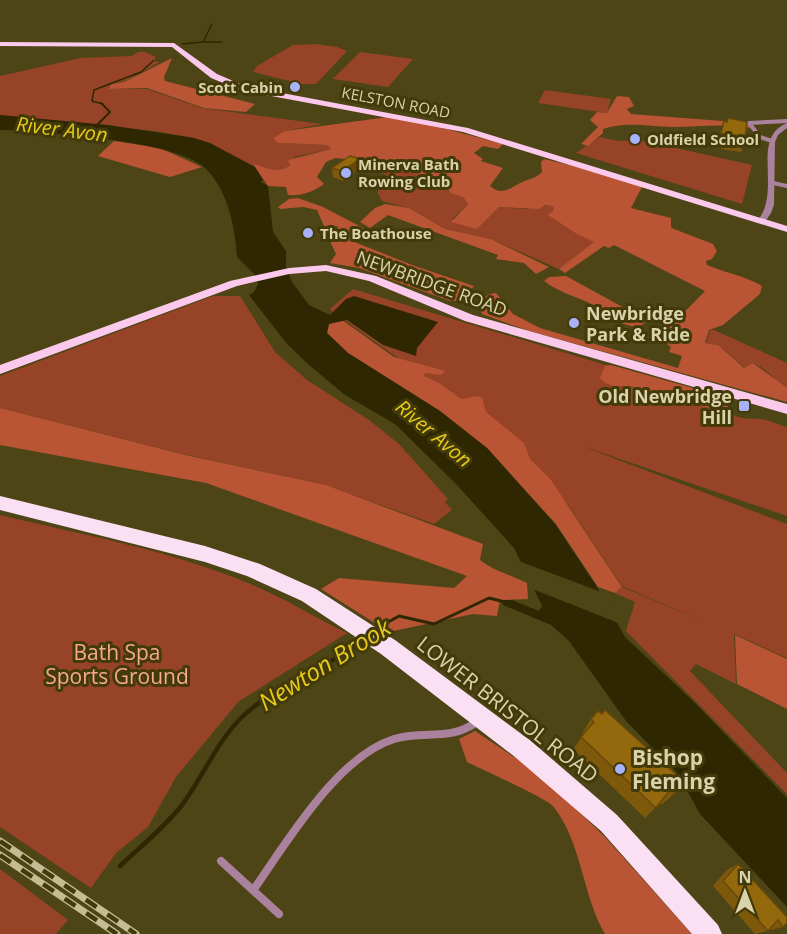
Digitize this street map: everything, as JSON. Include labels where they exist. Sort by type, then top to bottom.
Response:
[{"type":"highway","name":"LOWER BRISTOL ROAD","points":[[0,503],[205,554],[253,570],[309,595],[388,647],[523,749],[609,823],[709,934]]},
{"type":"main road","name":"KELSTON ROAD","points":[[0,44],[174,45],[214,76],[243,88],[465,130],[787,229]]},
{"type":"main road","name":"NEWBRIDGE ROAD","points":[[0,370],[234,283],[289,271],[326,268],[356,273],[444,306],[469,318],[787,409]]},
{"type":"street","points":[[772,141],[760,137],[748,123],[787,123]]},
{"type":"street","points":[[762,220],[767,216],[773,183],[772,141],[778,130],[787,123]]},
{"type":"street","points":[[773,183],[787,186]]},
{"type":"street","points":[[254,889],[292,836],[359,759],[394,739],[456,736],[482,718]]},
{"type":"street","points":[[221,861],[279,914]]},
{"type":"green space","points":[[316,44],[347,51],[316,84],[302,84],[253,72],[257,66],[293,45]]},
{"type":"green space","points":[[138,52],[145,52],[156,57],[153,61],[160,62],[125,81],[111,84],[109,89],[147,89],[202,108],[322,124],[285,131],[278,143],[327,145],[331,149],[294,157],[287,168],[278,170],[255,167],[194,138],[155,131],[0,115],[0,76],[81,58],[132,56]]},
{"type":"green space","points":[[360,52],[413,59],[388,87],[333,79]]},
{"type":"green space","points":[[545,90],[611,99],[607,113],[538,103]]},
{"type":"green space","points":[[600,137],[618,141],[640,140],[752,165],[742,204],[576,153]]},
{"type":"green space","points":[[383,164],[414,166],[445,184],[450,193],[463,197],[468,204],[452,219],[477,229],[499,207],[526,209],[549,205],[554,206],[554,219],[595,242],[559,269],[491,239],[445,229],[409,208],[382,201],[378,193],[378,185],[387,175],[374,171]]},
{"type":"green space","points":[[353,289],[609,366],[603,381],[611,366],[725,407],[736,416],[766,420],[787,427],[787,516],[579,445],[787,524],[787,658],[734,634],[736,684],[696,664],[690,671],[787,773],[787,794],[626,631],[635,602],[615,593],[622,587],[715,626],[622,586],[569,506],[503,440],[457,400],[346,321],[340,320],[330,309]]},
{"type":"green space","points":[[213,296],[240,296],[275,352],[307,380],[369,420],[399,444],[448,499],[445,502],[452,510],[434,524],[325,485],[183,454],[0,408],[0,376]]},
{"type":"green space","points":[[710,330],[787,363],[787,388],[758,365],[753,363],[745,368],[718,345],[706,343]]},
{"type":"green space","name":"Bath Spa Sports Ground","points":[[0,515],[126,544],[218,571],[273,594],[347,633],[238,702],[176,777],[148,827],[116,853],[91,888],[0,827]]},
{"type":"green space","points":[[0,869],[68,920],[56,934],[0,934]]},
{"type":"shaded area","points":[[172,58],[164,77],[165,81],[255,104],[246,112],[204,108],[147,88],[109,89],[111,84],[124,82]]},
{"type":"shaded area","points":[[617,96],[629,97],[634,106],[627,109],[631,114],[749,123],[751,128],[721,125],[672,127],[621,125],[603,129],[603,133],[588,146],[581,144],[598,127],[590,120],[597,112],[607,113]]},
{"type":"shaded area","points":[[388,117],[424,123],[503,144],[498,149],[483,146],[474,153],[483,159],[481,161],[503,168],[490,186],[499,191],[508,190],[538,176],[542,172],[541,162],[544,159],[591,170],[642,187],[631,208],[671,218],[671,227],[674,229],[713,244],[717,251],[712,259],[706,261],[707,265],[762,286],[760,294],[723,325],[709,330],[705,343],[718,345],[744,368],[753,363],[787,388],[787,402],[529,331],[482,314],[480,310],[483,300],[486,296],[496,293],[513,314],[540,328],[678,368],[682,356],[669,352],[671,347],[660,339],[658,330],[669,328],[705,291],[614,245],[609,248],[604,246],[565,273],[559,269],[594,242],[548,215],[554,210],[553,206],[545,205],[539,209],[499,207],[477,229],[451,222],[468,204],[463,197],[450,193],[445,184],[419,173],[414,166],[335,158],[326,162],[317,177],[324,184],[298,195],[288,195],[286,187],[268,186],[255,167],[254,164],[282,169],[290,165],[288,160],[331,149],[327,145],[278,143],[273,138],[285,131]]},
{"type":"shaded area","points":[[114,141],[160,148],[202,167],[170,177],[98,156]]},
{"type":"shaded area","points":[[298,198],[323,207],[367,230],[352,241],[474,286],[460,301],[450,301],[359,268],[330,263],[336,254],[329,239],[342,236],[337,226],[325,228],[317,210],[303,207],[280,209],[278,207],[289,199]]},
{"type":"shaded area","points":[[385,204],[409,208],[445,229],[491,239],[549,267],[536,274],[524,263],[496,259],[498,255],[388,215],[370,228],[360,222],[375,208]]},
{"type":"shaded area","points":[[566,276],[648,321],[637,328],[602,317],[603,310],[558,290],[544,281],[549,277]]},
{"type":"shaded area","points":[[342,320],[394,357],[445,371],[441,375],[425,373],[424,376],[439,383],[461,399],[478,396],[482,398],[486,412],[524,443],[530,459],[551,480],[622,587],[615,593],[598,587],[556,524],[487,448],[440,411],[348,353],[327,333],[329,324]]},
{"type":"shaded area","points":[[611,365],[721,396],[729,404],[726,411],[657,397],[631,386],[614,386],[605,383],[600,378],[605,366]]},
{"type":"shaded area","points":[[0,408],[190,456],[326,485],[483,544],[480,560],[527,583],[528,599],[500,600],[497,616],[473,614],[389,632],[321,589],[339,578],[454,588],[467,576],[206,483],[0,445]]},
{"type":"shaded area","points":[[735,635],[787,659],[787,709],[737,684]]},
{"type":"shaded area","points":[[475,731],[514,757],[521,756],[604,836],[692,934],[605,934],[591,903],[576,852],[563,820],[548,802],[467,762],[459,739]]},
{"type":"water","name":"River Avon","points":[[0,115],[108,125],[194,138],[210,143],[255,167],[263,180],[261,182],[268,186],[273,232],[286,251],[286,267],[292,282],[309,305],[330,315],[346,299],[354,296],[438,322],[417,348],[416,356],[383,345],[347,320],[329,324],[327,333],[348,353],[440,411],[487,448],[555,524],[597,587],[625,637],[694,702],[787,798],[787,907],[700,814],[678,774],[626,721],[569,641],[551,625],[503,605],[501,600],[512,600],[539,611],[542,606],[514,548],[456,484],[395,424],[345,395],[287,344],[249,295],[254,292],[258,284],[254,274],[237,257],[225,198],[205,168],[190,159],[139,144],[76,135],[0,130]]},
{"type":"pier","points":[[516,560],[604,593],[621,624],[530,588]]},
{"type":"building","points":[[728,118],[747,122],[744,143],[725,140],[724,134],[721,133],[724,121],[727,122]]},
{"type":"building","points":[[350,156],[360,159],[342,171],[332,168]]},
{"type":"building","points":[[605,710],[680,778],[676,782],[680,785],[674,794],[670,790],[656,808],[581,737],[594,722],[591,719],[598,711],[602,714]]},
{"type":"building","points":[[738,864],[787,917],[787,923],[783,927],[778,920],[768,931],[723,881]]},
{"type":"waterway","points":[[203,42],[212,24]]},
{"type":"waterway","points":[[182,44],[203,42]]},
{"type":"waterway","points":[[203,42],[222,42]]},
{"type":"waterway","points":[[102,104],[92,101],[94,90],[141,72],[153,61]]},
{"type":"waterway","name":"River Avon","points":[[97,125],[110,112],[102,104]]},
{"type":"waterway","name":"Newton Brook","points":[[376,629],[399,616],[434,624],[489,598],[505,602]]},
{"type":"waterway","name":"Newton Brook","points":[[120,866],[182,805],[224,738],[241,718],[285,686],[349,651],[364,640]]},
{"type":"railway","points":[[0,841],[136,934]]},
{"type":"railway","points":[[0,855],[117,934]]},
{"type":"place","name":"Scott Cabin","points":[[295,87]]},
{"type":"place","name":"Oldfield School","points":[[635,139]]},
{"type":"place","name":"Minerva Bath Rowing Club","points":[[346,173]]},
{"type":"place","name":"The Boathouse","points":[[308,233]]},
{"type":"place","name":"Newbridge Park & Ride","points":[[574,323]]},
{"type":"place","name":"Old Newbridge Hill","points":[[744,406]]},
{"type":"place","name":"Bishop Fleming","points":[[620,769]]}]
